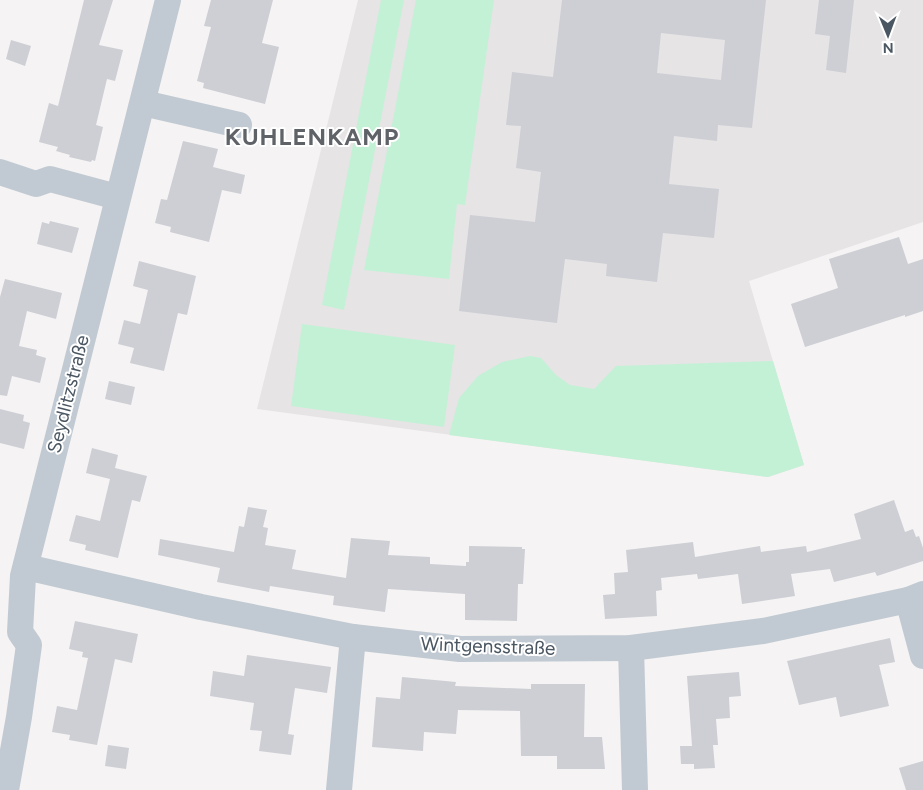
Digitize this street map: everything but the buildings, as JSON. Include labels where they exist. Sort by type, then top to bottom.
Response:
[{"type":"street","name":"Seydlitzstraße","points":[[6,790],[29,645],[10,630],[117,197],[143,103],[168,0]]},
{"type":"street","points":[[143,103],[239,126]]},
{"type":"street","points":[[0,172],[36,184],[50,179],[117,197]]},
{"type":"street","name":"Wintgensstraße","points":[[26,567],[201,607],[353,637],[460,649],[631,648],[763,630],[915,597]]},
{"type":"street","points":[[915,597],[923,656]]},
{"type":"street","points":[[339,790],[353,637]]},
{"type":"street","points":[[631,648],[635,790]]},
{"type":"shaded area","points":[[358,0],[923,0],[923,222],[749,281],[804,465],[768,477],[257,409]]},
{"type":"green space","points":[[381,0],[404,0],[344,310],[322,305]]},
{"type":"green space","points":[[416,0],[494,0],[465,205],[457,204],[449,279],[364,270]]},
{"type":"green space","points":[[302,324],[455,345],[444,427],[291,406]]},
{"type":"green space","points":[[530,356],[541,358],[556,375],[570,385],[594,389],[616,366],[773,361],[804,465],[768,477],[449,435],[459,398],[478,376],[502,362]]},
{"type":"district","name":"KUHLENKAMP","points":[[312,136]]}]
